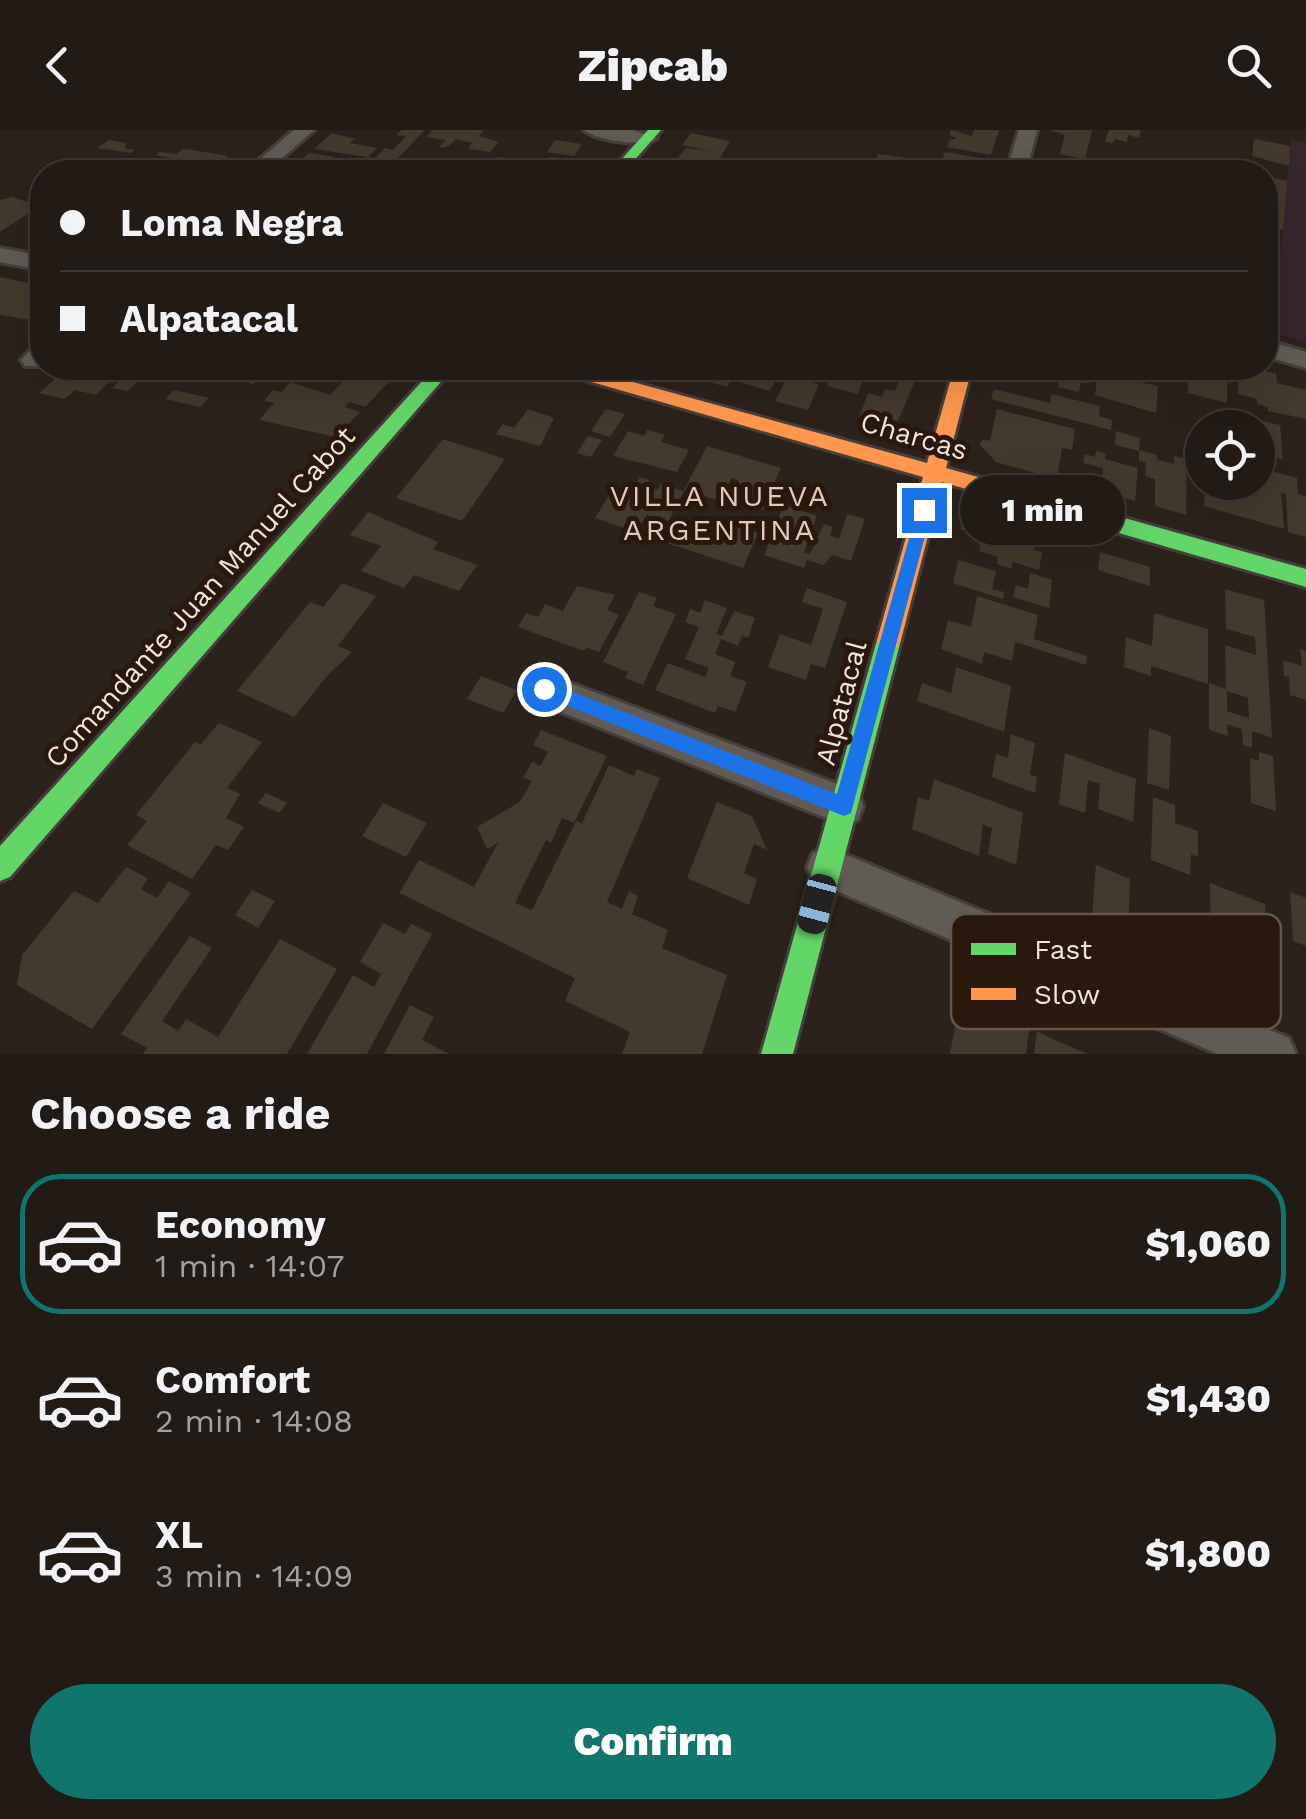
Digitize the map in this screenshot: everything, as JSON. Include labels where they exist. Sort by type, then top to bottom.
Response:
[{"type":"street","points":[[269,160],[305,130]]},
{"type":"street","points":[[594,130],[652,134]]},
{"type":"street","points":[[1019,160],[1028,130]]},
{"type":"street","points":[[628,160],[652,134]]},
{"type":"street","points":[[0,255],[30,261]]},
{"type":"street","points":[[1278,352],[1306,360]]},
{"type":"street","name":"Comandante Juan Manuel Cabot","points":[[0,867],[433,380]]},
{"type":"street","name":"Charcas","points":[[605,380],[1306,578]]},
{"type":"street","name":"Alpatacal","points":[[776,1054],[960,380]]},
{"type":"street","points":[[544,689],[844,806]]},
{"type":"street","points":[[827,867],[951,919]]},
{"type":"street","points":[[1213,1029],[1273,1054]]},
{"type":"shaded area","points":[[1291,139],[1306,142],[1306,342],[1278,334],[1278,279]]},
{"type":"building","points":[[401,130],[425,130],[396,160],[364,160],[367,157],[314,149],[332,133],[355,139],[350,143],[377,148],[368,157],[375,158],[385,148],[393,150],[406,136],[396,135]]},
{"type":"building","points":[[433,130],[484,130],[479,136],[499,142],[490,152],[468,149],[472,143],[456,139],[449,146],[438,148],[446,140],[426,137]]},
{"type":"building","points":[[951,130],[972,136],[974,130],[999,130],[991,155],[947,147],[949,140],[957,138],[949,135]]},
{"type":"building","points":[[1050,130],[1092,130],[1085,159],[1060,154],[1065,135]]},
{"type":"building","points":[[1109,130],[1141,130],[1139,138],[1128,135],[1127,142],[1115,139],[1113,143],[1105,142]]},
{"type":"building","points":[[691,133],[730,141],[719,160],[676,160],[686,148],[711,151],[682,145]]},
{"type":"building","points":[[1254,139],[1290,146],[1289,166],[1252,156]]},
{"type":"building","points":[[109,140],[126,143],[125,148],[135,150],[131,153],[97,148]]},
{"type":"building","points":[[555,140],[582,144],[574,156],[547,152]]},
{"type":"building","points":[[183,149],[228,156],[223,160],[180,160],[155,155],[176,154]]},
{"type":"building","points":[[945,152],[980,158],[979,160],[942,160]]},
{"type":"building","points":[[309,153],[335,157],[330,160],[301,160]]},
{"type":"building","points":[[878,154],[915,160],[875,160]]},
{"type":"building","points":[[1278,179],[1287,181],[1283,230],[1278,229]]},
{"type":"building","points":[[12,197],[30,203],[30,212],[0,232],[0,200]]},
{"type":"building","points":[[0,277],[30,283],[30,320],[0,315]]},
{"type":"building","points":[[54,380],[110,380],[96,395],[75,390],[65,399],[39,393]]},
{"type":"building","points":[[121,380],[140,380],[128,391],[112,388]]},
{"type":"building","points":[[344,380],[391,380],[365,407],[349,402],[345,407],[360,412],[336,437],[259,420],[274,403],[264,401],[273,390],[282,392],[290,382],[330,395]]},
{"type":"building","points":[[702,380],[731,380],[727,387]]},
{"type":"building","points":[[741,380],[776,380],[770,391]]},
{"type":"building","points":[[786,380],[819,384],[808,410],[775,401]]},
{"type":"building","points":[[829,380],[863,380],[858,394],[827,386]]},
{"type":"building","points":[[899,380],[915,380],[898,421],[880,416],[878,422],[859,417],[868,393],[882,397],[885,389],[895,391]]},
{"type":"building","points":[[1059,380],[1089,380],[1089,384],[1081,382],[1079,392],[1058,387]]},
{"type":"building","points":[[1097,380],[1130,380],[1158,386],[1156,413],[1095,395]]},
{"type":"building","points":[[1188,380],[1227,380],[1227,403],[1188,393]]},
{"type":"building","points":[[1238,380],[1277,380],[1306,390],[1306,419],[1268,410],[1257,404],[1257,399],[1238,394]]},
{"type":"building","points":[[994,389],[1050,403],[1051,394],[1100,406],[1099,416],[1112,420],[1111,430],[991,399]]},
{"type":"building","points":[[174,390],[209,398],[200,407],[165,399]]},
{"type":"building","points":[[528,409],[554,418],[540,446],[496,434],[503,424],[514,428]]},
{"type":"building","points":[[606,409],[625,414],[610,437],[591,431]]},
{"type":"building","points":[[997,409],[1075,429],[1072,450],[1062,448],[1057,479],[996,462],[980,445],[982,439],[990,441]]},
{"type":"building","points":[[1275,424],[1280,425],[1283,460],[1275,456]]},
{"type":"building","points":[[647,430],[665,435],[661,442],[689,450],[677,472],[613,456],[628,431],[644,436]]},
{"type":"building","points":[[1116,431],[1140,438],[1139,450],[1157,455],[1157,460],[1174,464],[1174,456],[1185,459],[1186,515],[1155,506],[1155,479],[1145,476],[1146,463],[1139,461],[1139,451],[1115,445]]},
{"type":"building","points":[[588,436],[602,440],[591,457],[577,453]]},
{"type":"building","points":[[443,439],[505,459],[462,521],[396,498]]},
{"type":"building","points":[[707,446],[781,468],[763,510],[730,500],[739,480],[731,478],[720,501],[684,490]]},
{"type":"building","points":[[1096,451],[1106,454],[1105,459],[1138,468],[1135,501],[1101,491],[1103,468],[1083,463],[1085,454],[1095,457]]},
{"type":"building","points":[[1275,472],[1297,478],[1298,494],[1306,496],[1306,537],[1288,532],[1286,494],[1281,493],[1284,529],[1204,506],[1204,500],[1275,500]]},
{"type":"building","points":[[640,477],[649,480],[646,486],[658,490],[660,484],[684,491],[670,518],[676,520],[672,529],[710,542],[713,537],[721,539],[728,524],[758,533],[743,568],[658,540],[668,521],[647,515],[636,532],[595,518],[613,489],[630,495]]},
{"type":"building","points":[[784,505],[817,516],[804,552],[810,554],[824,524],[833,527],[830,536],[839,539],[847,514],[865,519],[851,561],[832,555],[824,565],[807,560],[804,568],[764,555]]},
{"type":"building","points":[[368,512],[438,542],[433,549],[477,565],[459,591],[414,575],[404,588],[361,571],[381,546],[350,535]]},
{"type":"building","points":[[985,519],[1037,534],[1034,550],[1042,552],[1039,570],[1013,562],[1011,569],[997,564],[998,557],[979,551],[982,536],[960,529]]},
{"type":"building","points":[[1100,552],[1150,567],[1150,586],[1098,570]]},
{"type":"building","points":[[958,560],[996,571],[992,589],[1004,592],[1003,599],[953,583]]},
{"type":"building","points":[[1030,573],[1052,580],[1049,608],[1013,597],[1016,585],[1028,589]]},
{"type":"building","points":[[342,583],[376,596],[338,646],[352,652],[294,717],[237,691],[310,602],[323,607]]},
{"type":"building","points":[[577,586],[615,595],[607,610],[619,615],[599,652],[587,648],[584,651],[518,627],[526,613],[538,617],[545,604],[563,611]]},
{"type":"building","points":[[807,588],[847,602],[825,668],[811,664],[806,680],[768,667],[780,634],[811,645],[823,609],[802,602]]},
{"type":"building","points":[[1225,589],[1264,600],[1272,738],[1252,731],[1252,748],[1243,745],[1242,729],[1227,724],[1228,736],[1209,730],[1209,683],[1226,689],[1225,645],[1256,655],[1255,637],[1226,629]],"holes":[[[1227,691],[1248,698],[1249,718],[1227,711]]]},
{"type":"building","points":[[639,592],[657,598],[653,606],[676,614],[643,685],[625,678],[628,672],[603,662]]},
{"type":"building","points":[[977,596],[1038,615],[1034,639],[1087,656],[1086,665],[1015,642],[1012,661],[984,652],[982,664],[941,649],[948,620],[971,627]]},
{"type":"building","points":[[705,600],[727,608],[716,634],[722,636],[734,611],[755,618],[748,638],[742,635],[738,646],[721,639],[715,654],[735,662],[730,676],[747,682],[735,712],[718,706],[715,713],[655,690],[668,663],[705,677],[709,668],[685,659],[699,627],[685,622],[690,609],[700,613]]},
{"type":"building","points":[[1154,613],[1208,629],[1208,684],[1151,666],[1151,676],[1124,667],[1126,637],[1152,646]]},
{"type":"building","points":[[1300,649],[1306,651],[1306,700],[1290,695],[1289,677],[1284,676],[1283,660],[1302,666]]},
{"type":"building","points":[[956,667],[1011,686],[1004,732],[917,701],[922,683],[951,693]]},
{"type":"building","points":[[481,676],[517,690],[503,713],[467,699]]},
{"type":"building","points":[[219,723],[262,742],[227,788],[240,794],[226,818],[244,827],[228,850],[216,845],[192,879],[127,845],[147,821],[136,815],[195,742],[201,744]]},
{"type":"building","points":[[1149,728],[1171,736],[1169,790],[1147,783]]},
{"type":"building","points":[[541,730],[607,756],[574,823],[562,818],[551,843],[546,840],[515,903],[532,910],[576,821],[582,823],[609,765],[634,776],[637,769],[660,778],[607,902],[622,909],[629,891],[638,896],[632,914],[668,930],[662,948],[727,975],[702,1054],[622,1054],[630,1032],[565,1001],[575,978],[399,893],[419,860],[474,887],[498,843],[487,849],[477,827],[520,802],[532,781],[523,778],[532,762],[540,766],[548,752],[533,745]]},
{"type":"building","points":[[1011,734],[1035,743],[1030,774],[1037,777],[1035,793],[992,777],[996,754],[1008,758]]},
{"type":"building","points":[[1259,752],[1273,756],[1276,811],[1251,803],[1250,758],[1259,761]]},
{"type":"building","points":[[1065,753],[1136,779],[1133,822],[1098,809],[1100,784],[1088,780],[1085,813],[1059,804]]},
{"type":"building","points":[[934,779],[1023,813],[1016,865],[988,854],[992,828],[983,824],[979,856],[912,829],[918,797],[929,801]]},
{"type":"building","points":[[266,793],[287,803],[279,813],[258,803]]},
{"type":"building","points":[[1153,797],[1175,805],[1175,823],[1198,831],[1198,857],[1191,854],[1190,875],[1151,860]]},
{"type":"building","points":[[717,802],[752,816],[767,850],[754,844],[744,873],[757,879],[749,905],[687,878]]},
{"type":"building","points":[[383,803],[427,823],[406,857],[362,836]]},
{"type":"building","points":[[1096,865],[1130,879],[1129,914],[1092,914]]},
{"type":"building","points":[[126,867],[148,878],[141,889],[157,898],[169,881],[191,893],[92,1029],[17,985],[22,955],[74,891],[98,903]]},
{"type":"building","points":[[1210,883],[1265,904],[1265,914],[1211,914]]},
{"type":"building","points":[[252,890],[275,901],[258,928],[235,915]]},
{"type":"building","points":[[1290,892],[1306,898],[1306,946],[1293,941]]},
{"type":"building","points":[[383,923],[405,934],[411,924],[432,934],[367,1054],[307,1054],[353,975],[374,987],[381,974],[360,962]]},
{"type":"building","points":[[190,936],[212,948],[162,1021],[178,1031],[186,1019],[218,1037],[280,939],[337,969],[287,1054],[143,1054],[147,1048],[121,1034]]},
{"type":"building","points":[[410,1005],[434,1017],[422,1040],[449,1054],[384,1054]]},
{"type":"building","points":[[954,1029],[1029,1029],[1026,1054],[950,1054]]},
{"type":"building","points":[[1037,1031],[1053,1039],[1088,1054],[1034,1054]]},
{"type":"traffic: fast","points":[[628,160],[655,130]]},
{"type":"traffic: fast","points":[[0,867],[433,380]]},
{"type":"traffic: fast","points":[[1039,502],[1306,578]]},
{"type":"traffic: fast","points":[[777,1054],[889,640]]},
{"type":"traffic: slow","points":[[606,380],[1039,502]]},
{"type":"traffic: slow","points":[[889,640],[960,380]]},
{"type":"district","name":"VILLA NUEVA ARGENTINA","points":[[720,512]]},
{"type":"route","points":[[544,689],[844,806],[924,510]]}]
